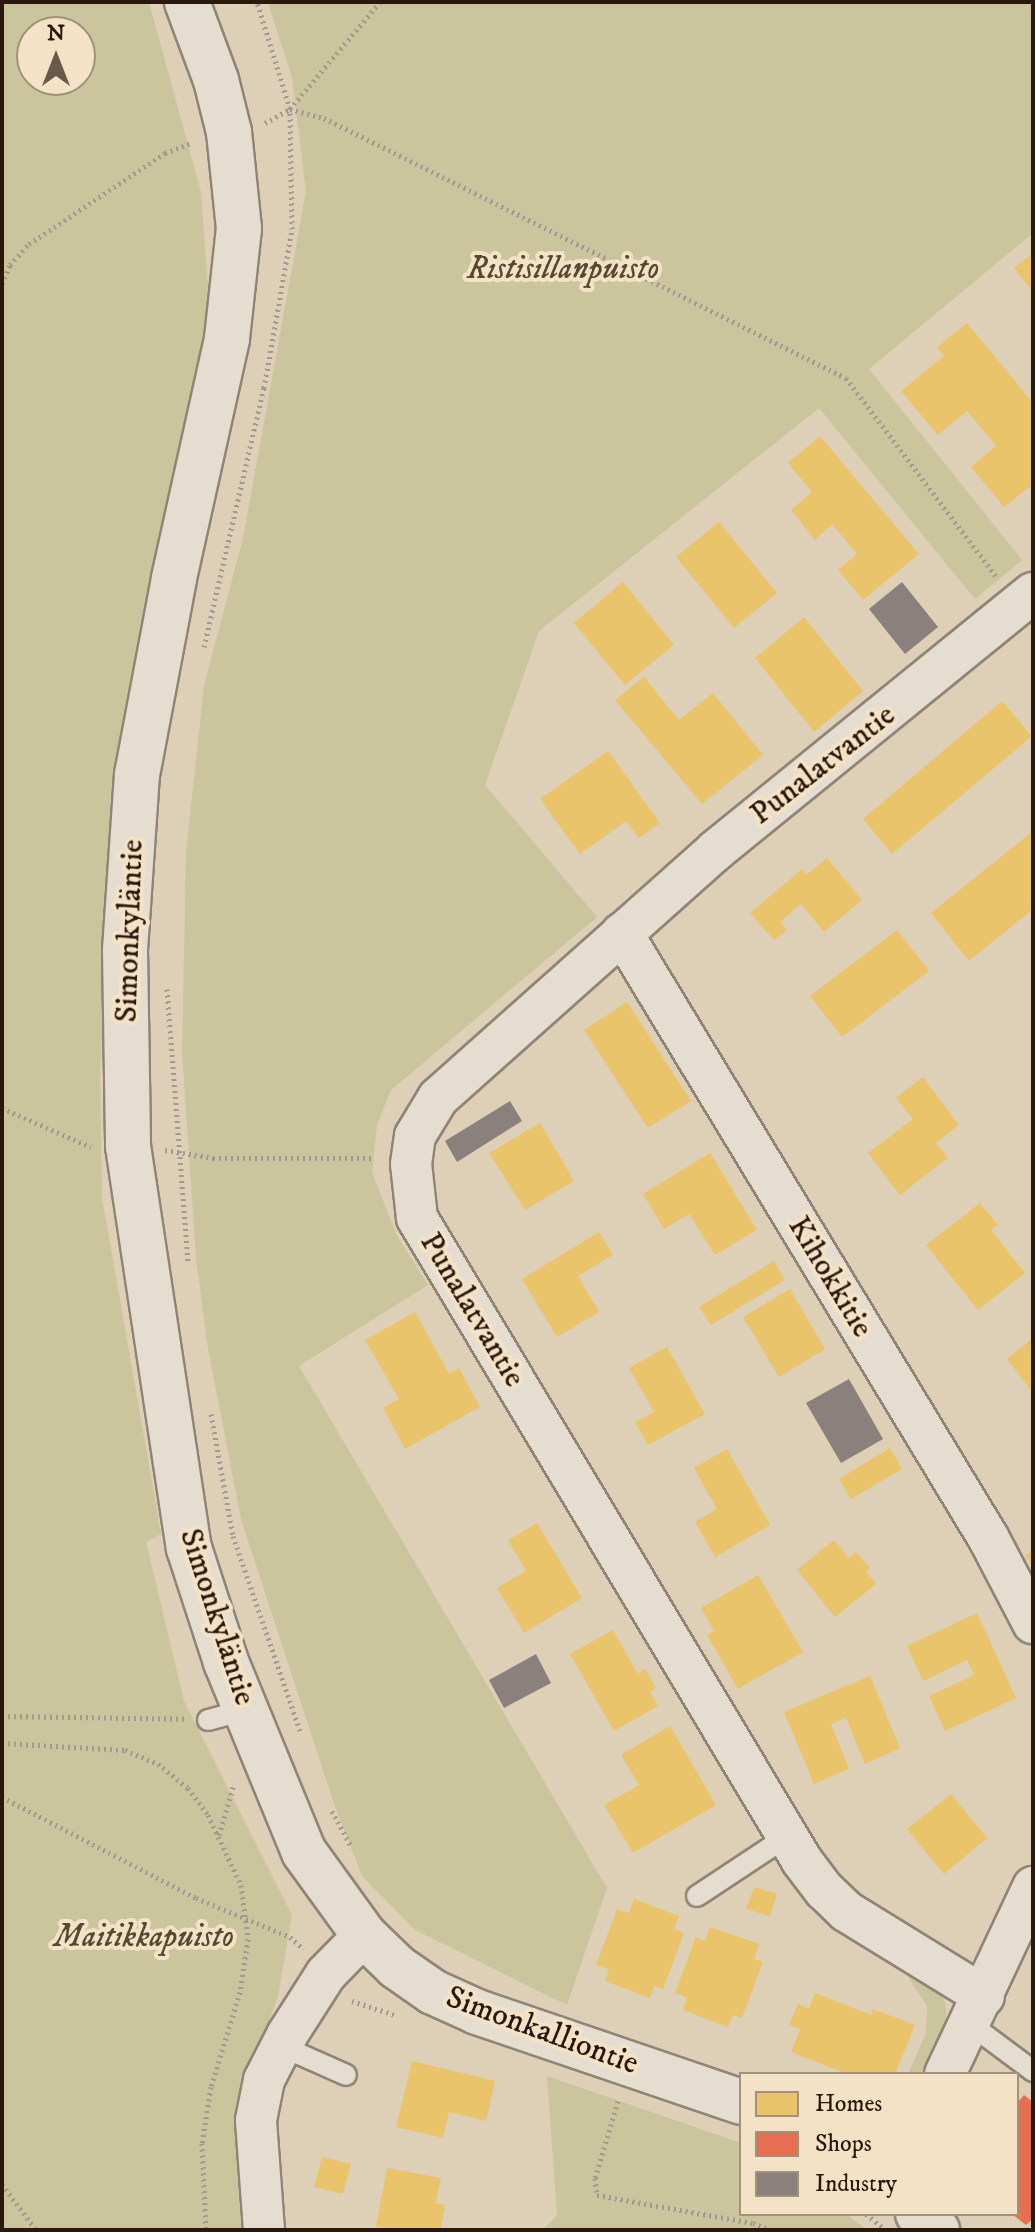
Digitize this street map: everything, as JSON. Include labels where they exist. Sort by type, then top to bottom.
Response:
[{"type":"main road","name":"Simonkyläntie","points":[[187,2],[216,80],[229,132],[239,228],[227,339],[174,579],[137,774],[125,950],[128,1146],[189,1548],[226,1715],[304,1852]]},
{"type":"main road","name":"Simonkalliontie","points":[[304,1852],[364,1935],[397,1967],[433,1992],[477,2012],[739,2101]]},
{"type":"main road","points":[[920,2216],[937,2230]]},
{"type":"street","name":"Punalatvantie","points":[[977,2010],[872,1940],[824,1890],[417,1218],[411,1164],[415,1136],[438,1098],[776,800],[1028,607]]},
{"type":"street","name":"Kihokkitie","points":[[622,933],[989,1539],[1033,1623]]},
{"type":"street","points":[[946,2072],[1033,1887]]},
{"type":"street","points":[[264,2230],[256,2120],[264,2080],[281,2046],[326,1974],[364,1935]]},
{"type":"lane","points":[[697,1896],[789,1835]]},
{"type":"lane","points":[[977,2010],[1033,2071]]},
{"type":"lane","points":[[281,2046],[346,2075]]},
{"type":"path","points":[[201,660],[264,388],[292,229],[290,109],[257,2]]},
{"type":"path","points":[[258,127],[290,109],[380,2]]},
{"type":"path","points":[[290,109],[324,118],[846,378],[1028,607]]},
{"type":"path","points":[[2,284],[10,265],[29,244],[165,153],[193,142]]},
{"type":"path","points":[[167,980],[189,1270]]},
{"type":"path","points":[[2,1108],[85,1148],[128,1146],[213,1158],[387,1158],[411,1164]]},
{"type":"path","points":[[209,1404],[233,1536],[301,1735]]},
{"type":"path","points":[[2,1716],[226,1715]]},
{"type":"path","points":[[2,1743],[125,1750],[144,1756],[188,1788],[219,1835],[241,1885],[248,1939],[240,1992],[211,2087],[202,2143],[206,2230]]},
{"type":"path","points":[[219,1835],[236,1780]]},
{"type":"path","points":[[2,1797],[196,1898],[290,1937],[312,1952]]},
{"type":"path","points":[[329,1805],[359,1860]]},
{"type":"path","points":[[622,2087],[595,2178],[597,2195],[753,2223],[771,2230]]},
{"type":"path","points":[[2,2184],[36,2230]]},
{"type":"path","points":[[868,2216],[886,2230]]},
{"type":"green space","name":"Maitikkapuisto","points":[[2,2],[149,2],[201,192],[208,287],[204,332],[146,600],[118,764],[100,1069],[102,1197],[161,1534],[146,1542],[184,1701],[292,1915],[278,1997],[234,2113],[243,2230],[2,2230]]},
{"type":"green space","name":"Ristisillanpuisto","points":[[268,2],[1033,2],[1033,233],[869,369],[1022,560],[975,599],[819,408],[539,631],[485,785],[597,917],[391,1090],[377,1125],[372,1172],[396,1234],[428,1285],[299,1366],[607,1888],[567,2005],[415,1930],[362,1876],[333,1801],[241,1519],[207,1343],[196,1258],[182,1052],[186,852],[204,686],[243,538],[306,191],[292,78]]},
{"type":"green space","points":[[892,1955],[941,1991],[946,2007],[946,2023],[927,2072],[909,2072],[926,2033],[927,2006],[906,1974],[885,1960]]},
{"type":"green space","points":[[547,2076],[739,2142],[739,2216],[849,2216],[867,2230],[543,2230],[557,2215]]},
{"type":"building: Homes","points":[[1033,253],[1033,292],[1014,268]]},
{"type":"building: Homes","points":[[967,323],[1033,403],[1033,484],[1004,507],[971,467],[996,446],[967,411],[938,435],[901,391],[944,356],[937,347]]},
{"type":"building: Homes","points":[[820,436],[919,554],[863,600],[838,570],[857,554],[832,524],[815,540],[791,510],[812,492],[788,463]]},
{"type":"building: Homes","points":[[719,522],[777,593],[734,628],[676,557]]},
{"type":"building: Homes","points":[[623,582],[674,645],[625,685],[574,623]]},
{"type":"building: Homes","points":[[804,617],[863,691],[814,732],[755,658]]},
{"type":"building: Homes","points":[[644,677],[679,720],[713,693],[763,755],[702,804],[615,700]]},
{"type":"building: Homes","points":[[1002,701],[1032,736],[892,854],[863,819]]},
{"type":"building: Homes","points":[[608,751],[660,823],[639,838],[626,821],[580,854],[540,799]]},
{"type":"building: Homes","points":[[1033,831],[1033,909],[969,961],[931,913]]},
{"type":"building: Homes","points":[[827,858],[862,900],[824,932],[801,904],[780,922],[787,930],[774,940],[750,913],[802,869],[806,875]]},
{"type":"building: Homes","points":[[897,930],[929,971],[842,1037],[810,996]]},
{"type":"building: Homes","points":[[627,1002],[691,1101],[648,1128],[584,1030]]},
{"type":"building: Homes","points":[[923,1077],[959,1125],[936,1143],[948,1158],[900,1195],[868,1153],[913,1119],[896,1098]]},
{"type":"building: Homes","points":[[540,1123],[574,1181],[525,1210],[489,1153]]},
{"type":"building: Homes","points":[[710,1153],[757,1230],[715,1255],[689,1214],[664,1229],[643,1194]]},
{"type":"building: Homes","points":[[980,1203],[998,1225],[991,1230],[1025,1273],[978,1310],[926,1245]]},
{"type":"building: Homes","points":[[599,1232],[613,1255],[578,1276],[599,1312],[557,1337],[522,1279]]},
{"type":"building: Homes","points":[[774,1261],[785,1280],[711,1325],[699,1307]]},
{"type":"building: Homes","points":[[790,1289],[825,1349],[779,1377],[743,1317]]},
{"type":"building: Homes","points":[[415,1312],[449,1374],[459,1368],[480,1407],[405,1449],[383,1408],[399,1399],[365,1340]]},
{"type":"building: Homes","points":[[1033,1338],[1033,1393],[1007,1359]]},
{"type":"building: Homes","points":[[667,1347],[705,1414],[648,1445],[635,1422],[654,1412],[629,1368]]},
{"type":"building: Homes","points":[[890,1448],[902,1469],[851,1499],[839,1479]]},
{"type":"building: Homes","points":[[727,1449],[770,1525],[715,1557],[695,1522],[717,1509],[694,1468]]},
{"type":"building: Homes","points":[[537,1523],[582,1598],[524,1633],[497,1588],[526,1571],[508,1540]]},
{"type":"building: Homes","points":[[834,1540],[849,1558],[856,1552],[870,1568],[866,1571],[876,1584],[835,1617],[797,1570]]},
{"type":"building: Homes","points":[[1033,1549],[1033,1566],[1025,1556]]},
{"type":"building: Homes","points":[[758,1575],[803,1652],[738,1689],[707,1635],[714,1631],[701,1608]]},
{"type":"building: Homes","points":[[977,1613],[1016,1698],[945,1731],[929,1696],[974,1675],[967,1660],[923,1681],[907,1646]]},
{"type":"building: Homes","points":[[613,1630],[638,1674],[645,1669],[656,1688],[650,1692],[658,1706],[614,1731],[570,1654]]},
{"type":"building: Homes","points":[[870,1676],[900,1748],[865,1764],[846,1718],[831,1724],[849,1769],[814,1784],[784,1712]]},
{"type":"building: Homes","points":[[670,1726],[716,1805],[633,1853],[604,1805],[639,1785],[621,1755]]},
{"type":"building: Homes","points":[[951,1794],[987,1838],[944,1874],[907,1829]]},
{"type":"building: Homes","points":[[754,1887],[777,1894],[770,1916],[746,1909]]},
{"type":"building: Homes","points":[[634,1899],[679,1916],[674,1929],[684,1933],[663,1989],[654,1986],[650,1998],[605,1981],[609,1969],[596,1965],[617,1909],[629,1913]]},
{"type":"building: Homes","points":[[710,1927],[759,1944],[754,1959],[763,1962],[742,2018],[733,2015],[728,2027],[683,2010],[687,1998],[675,1993],[696,1937],[705,1941]]},
{"type":"building: Homes","points":[[815,1993],[871,2015],[873,2009],[915,2025],[896,2072],[842,2072],[791,2052],[800,2029],[789,2025],[798,2004],[809,2009]]},
{"type":"building: Homes","points":[[412,2061],[495,2081],[486,2121],[449,2112],[443,2138],[396,2127]]},
{"type":"building: Homes","points":[[322,2157],[351,2164],[343,2194],[314,2187]]},
{"type":"building: Homes","points":[[387,2168],[441,2178],[436,2203],[445,2205],[441,2228],[397,2230],[376,2226]]},
{"type":"building: Shops","points":[[1024,2095],[1033,2102],[1033,2219],[1026,2225],[1015,2216],[1019,2216],[1019,2101]]},
{"type":"building: Industry","points":[[902,582],[938,627],[905,654],[869,609]]},
{"type":"building: Industry","points":[[510,1101],[522,1121],[457,1162],[445,1141]]},
{"type":"building: Industry","points":[[849,1379],[883,1439],[841,1463],[806,1403]]},
{"type":"building: Industry","points":[[536,1654],[551,1683],[504,1708],[489,1680]]}]
